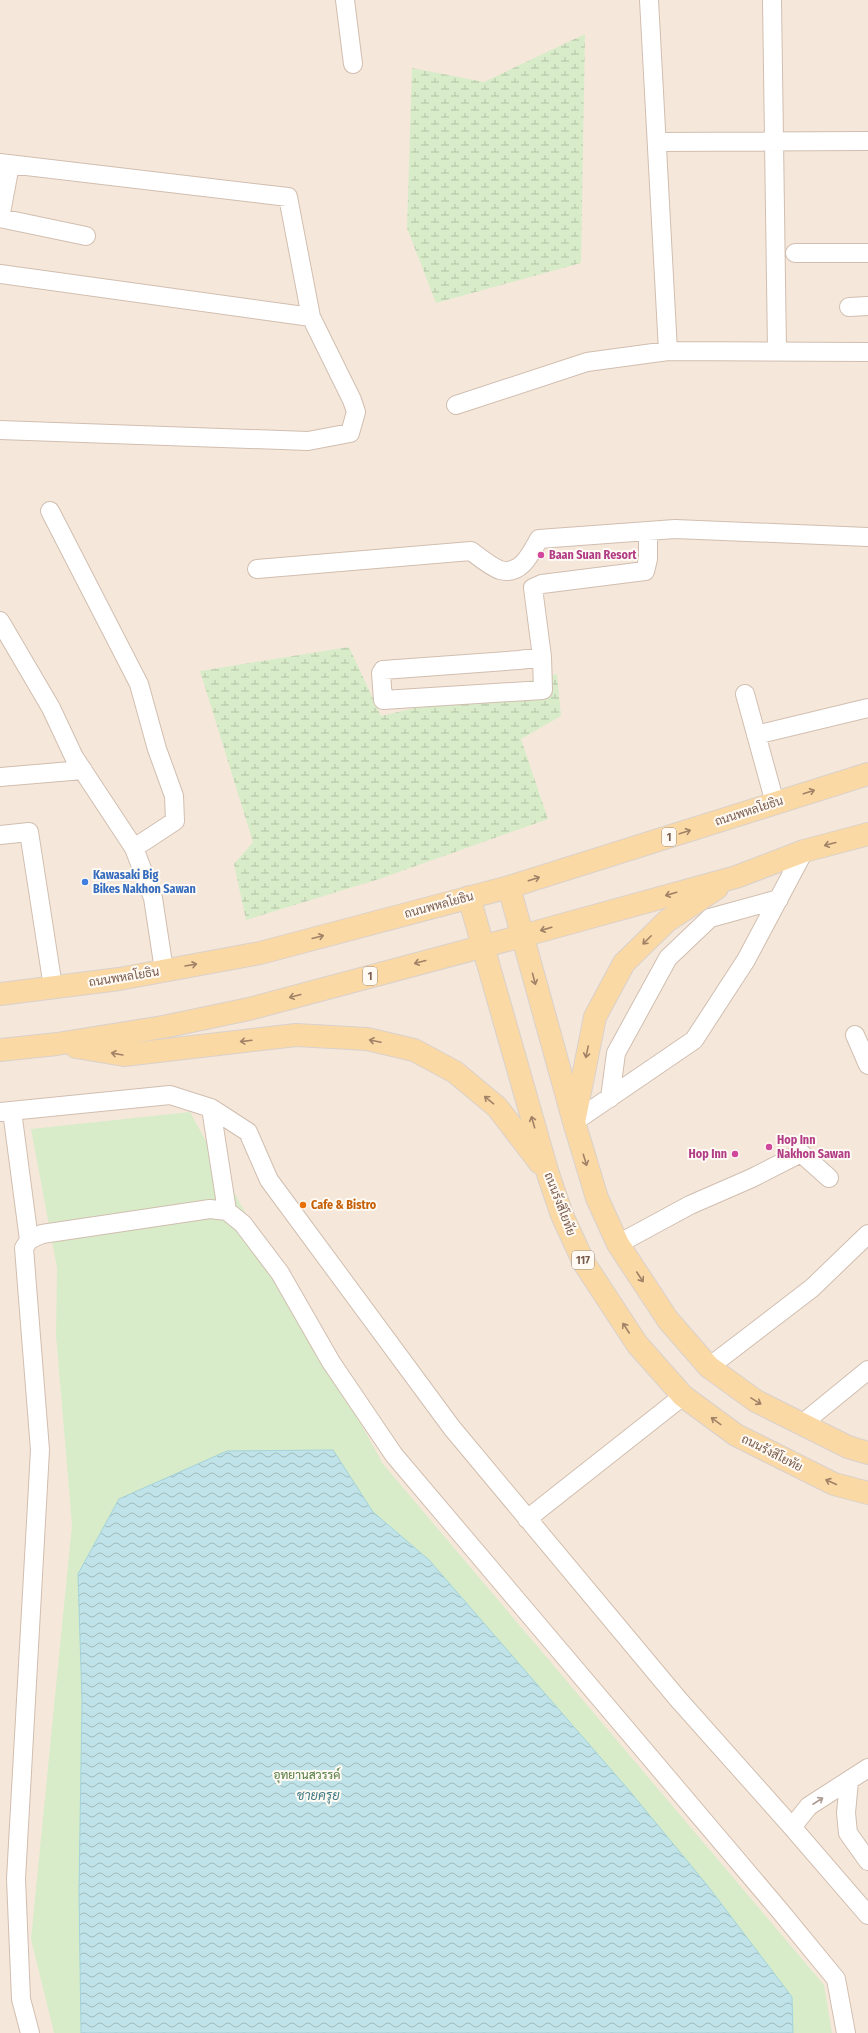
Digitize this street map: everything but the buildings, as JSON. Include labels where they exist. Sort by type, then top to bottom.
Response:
[{"type":"main road","name":"ถนนพหลโยธิน","points":[[0,994],[119,979],[260,953],[509,887],[868,774]]},
{"type":"main road","name":"1","points":[[0,1050],[57,1044],[163,1027],[249,1008],[483,945],[522,936],[736,876],[804,851],[868,835]]},
{"type":"main road","points":[[574,1122],[595,1017],[624,963],[666,921],[736,876]]},
{"type":"main road","points":[[509,887],[574,1122],[597,1198],[618,1244],[668,1320],[709,1367],[756,1401],[848,1447],[868,1453]]},
{"type":"main road","name":"ถนนรังสิโยทัย","points":[[469,897],[548,1174],[562,1215],[584,1263],[636,1344],[683,1396],[736,1435],[834,1484],[868,1493]]},
{"type":"main road","points":[[57,1044],[124,1055],[296,1035],[367,1039],[414,1050],[455,1072],[497,1107],[548,1174]]},
{"type":"street","points":[[345,0],[353,64]]},
{"type":"street","points":[[649,0],[668,351]]},
{"type":"street","points":[[772,0],[777,351]]},
{"type":"street","points":[[657,142],[868,141]]},
{"type":"street","points":[[0,430],[308,442],[350,433],[356,412],[352,400],[311,317],[288,197],[5,164],[0,218],[86,236]]},
{"type":"street","points":[[795,253],[868,253]]},
{"type":"street","points":[[0,274],[311,317]]},
{"type":"street","points":[[849,307],[868,306]]},
{"type":"street","points":[[456,405],[587,362],[668,351],[868,352]]},
{"type":"street","points":[[50,511],[139,684],[157,749],[174,796],[175,821],[134,848]]},
{"type":"street","points":[[256,569],[471,551],[501,570],[506,570],[517,568],[527,560],[539,539],[675,529],[868,537]]},
{"type":"street","points":[[542,657],[383,670],[381,673],[383,700],[543,690],[542,657],[533,588],[542,584],[645,570],[648,558],[648,531]]},
{"type":"street","points":[[0,621],[51,708],[74,757],[134,848],[153,898],[164,970]]},
{"type":"street","points":[[745,694],[775,803]]},
{"type":"street","points":[[756,734],[868,708]]},
{"type":"street","points":[[0,777],[83,770]]},
{"type":"street","points":[[0,835],[28,832],[53,987]]},
{"type":"street","points":[[574,1122],[694,1040],[746,960],[804,851]]},
{"type":"street","points":[[610,1098],[616,1053],[668,958],[710,918],[779,899]]},
{"type":"street","points":[[855,1035],[868,1065]]},
{"type":"street","points":[[29,1240],[6,1111],[170,1094],[211,1108],[248,1132],[269,1180],[452,1428],[678,1699],[868,1915]]},
{"type":"street","points":[[211,1108],[227,1211]]},
{"type":"street","points":[[618,1244],[690,1205],[752,1178],[801,1153],[829,1178]]},
{"type":"street","points":[[30,2033],[21,1999],[16,1879],[40,1450],[24,1248],[29,1240],[42,1234],[210,1209],[227,1211],[243,1224],[280,1273],[331,1362],[394,1455],[836,1979],[846,2033]]},
{"type":"street","points":[[709,1367],[812,1288],[868,1234]]},
{"type":"street","points":[[802,1424],[868,1370]]},
{"type":"street","points":[[528,1519],[683,1396]]},
{"type":"street","points":[[792,1827],[809,1806],[868,1768]]},
{"type":"street","points":[[849,1781],[846,1813],[848,1833],[868,1861]]},
{"type":"shaded area","points":[[0,0],[868,0],[868,2033],[0,2033]]},
{"type":"green space","points":[[585,34],[581,263],[436,303],[407,228],[412,68],[484,82]]},
{"type":"green space","points":[[349,647],[381,716],[557,674],[561,716],[521,739],[548,819],[379,879],[246,920],[234,864],[253,842],[200,671]]},
{"type":"green space","name":"ชายครุย","points":[[190,1112],[383,1464],[824,1985],[832,2033],[54,2033],[31,1939],[72,1525],[56,1335],[57,1268],[31,1129]]},
{"type":"water","name":"ชายครุย","points":[[333,1450],[373,1512],[429,1560],[627,1788],[707,1885],[792,1997],[793,2033],[81,2033],[79,1891],[82,1701],[78,1574],[119,1499],[227,1451]]},
{"type":"place","name":"Baan Suan Resort","points":[[541,555]]},
{"type":"place","name":"Kawasaki Big Bikes Nakhon Sawan","points":[[85,882]]},
{"type":"place","name":"Hop Inn Nakhon Sawan","points":[[769,1147]]},
{"type":"place","name":"Hop Inn","points":[[735,1154]]},
{"type":"place","name":"Cafe & Bistro","points":[[303,1205]]},
{"type":"park label","name":"อุทยานสวรรค์","points":[[307,1775]]}]
